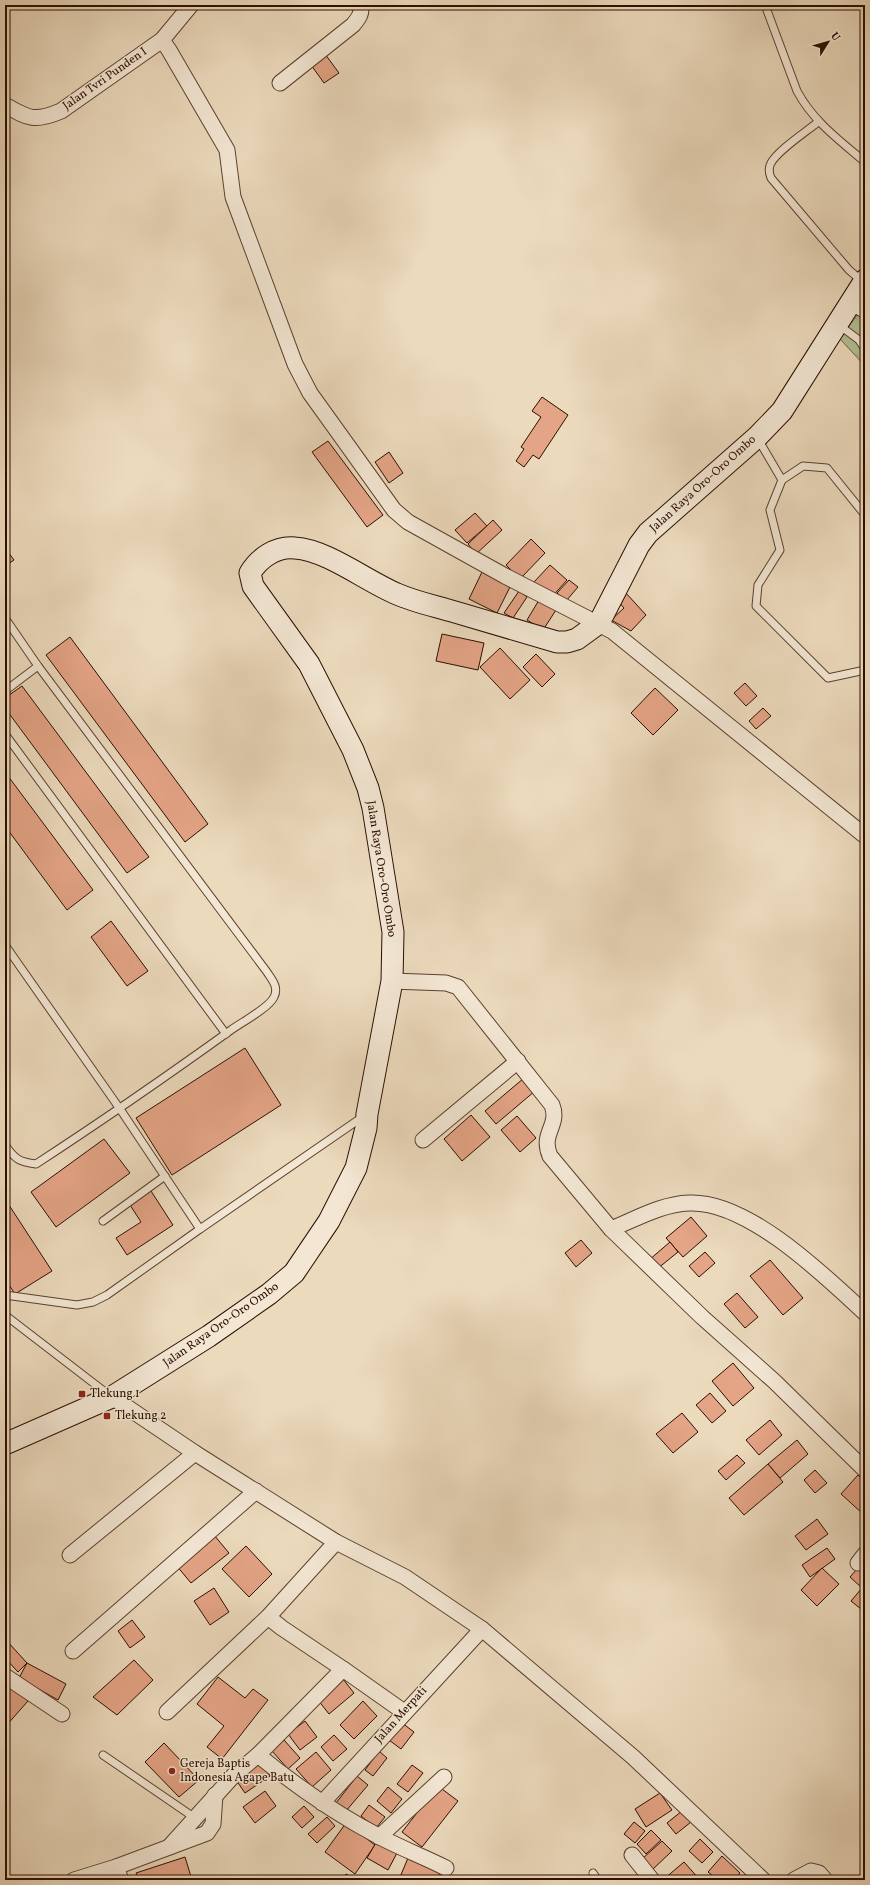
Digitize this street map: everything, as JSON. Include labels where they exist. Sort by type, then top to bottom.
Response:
[{"type":"main road","name":"Jalan Raya Oro-Oro Ombo","points":[[5,1444],[112,1397],[221,1328],[269,1294],[294,1273],[329,1221],[356,1168],[366,1128],[367,1114],[392,981],[393,932],[373,808],[368,788],[353,750],[309,664],[253,586],[250,573],[258,563],[270,553],[284,548],[298,548],[318,554],[379,585],[409,598],[557,642],[567,642],[577,639],[599,623],[639,545],[648,533],[757,437],[782,411],[837,324],[857,310],[864,281]]},
{"type":"street","name":"Jalan Tvri Punden I","points":[[5,105],[24,116],[36,118],[49,116],[61,111],[162,40],[191,5]]},
{"type":"street","points":[[280,83],[353,25],[359,18],[362,9],[360,5]]},
{"type":"street","points":[[162,40],[226,150],[233,197],[302,379],[310,393],[394,510],[408,522],[505,576],[612,631],[865,836]]},
{"type":"street","points":[[392,981],[446,983],[458,987],[552,1104],[555,1112],[555,1118],[546,1140],[550,1156],[611,1229],[702,1317],[774,1381],[865,1470]]},
{"type":"street","points":[[422,1140],[518,1061]]},
{"type":"street","points":[[611,1229],[662,1208],[687,1203],[705,1203],[740,1215],[774,1235],[865,1313]]},
{"type":"street","points":[[112,1397],[195,1453],[336,1542],[405,1577],[482,1629],[633,1757],[763,1880]]},
{"type":"street","points":[[70,1555],[195,1453]]},
{"type":"street","points":[[73,1651],[256,1491]]},
{"type":"street","points":[[166,1712],[268,1616],[336,1542]]},
{"type":"street","points":[[268,1616],[282,1628],[343,1668],[404,1712]]},
{"type":"street","name":"Jalan Merpati","points":[[322,1803],[404,1712],[482,1629]]},
{"type":"street","points":[[169,1846],[234,1775],[258,1755],[343,1668]]},
{"type":"street","points":[[5,1676],[62,1714]]},
{"type":"street","points":[[258,1755],[322,1803],[379,1837],[446,1868]]},
{"type":"street","points":[[379,1837],[444,1777]]},
{"type":"street","points":[[74,1880],[119,1873],[169,1846],[207,1833],[213,1824],[215,1795]]},
{"type":"street","points":[[632,1855],[652,1880]]},
{"type":"street","points":[[794,1880],[812,1871],[819,1873],[825,1880]]},
{"type":"lane","points":[[765,5],[797,91],[804,103],[818,122],[865,162]]},
{"type":"lane","points":[[818,122],[776,156],[770,164],[768,171],[771,178],[844,264],[864,281]]},
{"type":"lane","points":[[837,324],[859,340],[865,349]]},
{"type":"lane","points":[[757,437],[782,480]]},
{"type":"lane","points":[[865,515],[826,468],[804,466],[782,480],[770,510],[780,550],[758,585],[756,606],[828,678],[865,670]]},
{"type":"lane","points":[[5,618],[38,666],[274,983],[276,992],[271,1001],[226,1034],[120,1109],[36,1164],[24,1163],[14,1157],[5,1145]]},
{"type":"lane","points":[[5,691],[38,666]]},
{"type":"lane","points":[[5,734],[226,1034]]},
{"type":"lane","points":[[5,945],[120,1109],[200,1229]]},
{"type":"lane","points":[[5,1295],[77,1305],[93,1302],[107,1295],[367,1114]]},
{"type":"lane","points":[[103,1221],[165,1176]]},
{"type":"lane","points":[[5,1315],[112,1397]]},
{"type":"lane","points":[[104,1755],[195,1818]]},
{"type":"lane","points":[[593,1873],[598,1880]]},
{"type":"green space","points":[[865,304],[865,366],[840,339]]},
{"type":"building","points":[[325,54],[339,73],[324,83],[311,65]]},
{"type":"building","points":[[542,397],[568,415],[539,459],[533,455],[524,467],[516,461],[524,449],[521,447],[541,417],[532,411]]},
{"type":"building","points":[[328,441],[383,515],[367,527],[312,452]]},
{"type":"building","points":[[389,452],[403,473],[389,483],[375,462]]},
{"type":"building","points":[[475,513],[487,526],[467,543],[455,530]]},
{"type":"building","points":[[493,520],[502,530],[476,554],[468,544]]},
{"type":"building","points":[[531,539],[545,553],[520,579],[506,565]]},
{"type":"building","points":[[5,548],[14,560],[5,566]]},
{"type":"building","points":[[550,565],[567,580],[550,599],[533,583]]},
{"type":"building","points":[[482,572],[510,587],[497,613],[469,599]]},
{"type":"building","points":[[569,580],[578,587],[566,601],[557,593]]},
{"type":"building","points":[[519,591],[527,597],[513,618],[504,613]]},
{"type":"building","points":[[625,592],[646,615],[631,631],[611,620],[624,608],[616,599]]},
{"type":"building","points":[[539,600],[556,610],[543,630],[527,620]]},
{"type":"building","points":[[442,634],[484,643],[478,670],[436,661]]},
{"type":"building","points":[[70,637],[208,824],[185,842],[46,655]]},
{"type":"building","points":[[500,648],[530,680],[510,699],[480,667]]},
{"type":"building","points":[[536,654],[555,674],[542,687],[523,667]]},
{"type":"building","points":[[745,683],[757,696],[746,706],[734,693]]},
{"type":"building","points":[[22,686],[149,857],[127,873],[5,708],[5,698]]},
{"type":"building","points":[[655,688],[678,710],[653,735],[631,713]]},
{"type":"building","points":[[763,708],[771,716],[756,729],[749,721]]},
{"type":"building","points":[[5,772],[93,890],[67,910],[5,826]]},
{"type":"building","points":[[111,921],[148,971],[127,986],[91,937]]},
{"type":"building","points":[[245,1048],[281,1105],[172,1175],[136,1118]]},
{"type":"building","points":[[524,1078],[535,1091],[496,1124],[485,1111]]},
{"type":"building","points":[[471,1115],[490,1137],[462,1161],[444,1139]]},
{"type":"building","points":[[517,1116],[536,1138],[520,1152],[501,1130]]},
{"type":"building","points":[[104,1139],[130,1173],[56,1227],[31,1192]]},
{"type":"building","points":[[151,1191],[173,1225],[127,1255],[116,1238],[141,1222],[130,1205]]},
{"type":"building","points":[[5,1199],[52,1271],[15,1294],[5,1279]]},
{"type":"building","points":[[691,1217],[707,1236],[683,1257],[666,1238]]},
{"type":"building","points":[[581,1240],[592,1253],[576,1267],[565,1253]]},
{"type":"building","points":[[670,1242],[678,1252],[657,1269],[649,1260]]},
{"type":"building","points":[[705,1252],[715,1263],[699,1277],[689,1266]]},
{"type":"building","points":[[770,1260],[803,1298],[783,1315],[750,1276]]},
{"type":"building","points":[[737,1293],[758,1317],[745,1328],[724,1304]]},
{"type":"building","points":[[733,1363],[754,1388],[733,1406],[712,1381]]},
{"type":"building","points":[[710,1393],[726,1411],[712,1423],[696,1405]]},
{"type":"building","points":[[682,1413],[698,1432],[673,1453],[656,1434]]},
{"type":"building","points":[[770,1420],[782,1435],[759,1455],[746,1440]]},
{"type":"building","points":[[797,1440],[808,1454],[780,1478],[768,1464]]},
{"type":"building","points":[[737,1455],[745,1463],[726,1480],[718,1471]]},
{"type":"building","points":[[768,1464],[783,1482],[744,1515],[729,1498]]},
{"type":"building","points":[[815,1470],[827,1483],[815,1493],[804,1480]]},
{"type":"building","points":[[858,1475],[865,1481],[865,1512],[863,1514],[841,1494]]},
{"type":"building","points":[[817,1519],[828,1534],[806,1550],[795,1536]]},
{"type":"building","points":[[214,1535],[229,1553],[191,1583],[176,1565]]},
{"type":"building","points":[[246,1546],[272,1574],[249,1597],[222,1569]]},
{"type":"building","points":[[827,1548],[835,1559],[810,1577],[802,1565]]},
{"type":"building","points":[[865,1560],[865,1605],[861,1609],[851,1601],[862,1588],[850,1577]]},
{"type":"building","points":[[822,1568],[839,1584],[817,1606],[801,1590]]},
{"type":"building","points":[[214,1588],[229,1612],[210,1625],[194,1601]]},
{"type":"building","points":[[132,1620],[145,1637],[130,1648],[118,1631]]},
{"type":"building","points":[[7,1641],[27,1663],[18,1672],[5,1658],[5,1643]]},
{"type":"building","points":[[134,1660],[153,1680],[117,1715],[93,1697]]},
{"type":"building","points":[[27,1663],[66,1684],[58,1700],[19,1678]]},
{"type":"building","points":[[218,1677],[245,1698],[253,1689],[268,1700],[222,1759],[207,1747],[224,1726],[197,1704]]},
{"type":"building","points":[[343,1679],[354,1693],[329,1714],[318,1700]]},
{"type":"building","points":[[12,1687],[28,1701],[5,1727],[5,1695]]},
{"type":"building","points":[[363,1701],[377,1716],[354,1739],[340,1725]]},
{"type":"building","points":[[305,1721],[317,1737],[300,1750],[288,1734]]},
{"type":"building","points":[[402,1723],[414,1732],[401,1749],[389,1740]]},
{"type":"building","points":[[334,1735],[347,1749],[333,1761],[321,1747]]},
{"type":"building","points":[[284,1740],[300,1758],[288,1769],[272,1751]]},
{"type":"building","name":"Gereja Baptis Indonesia Agape Batu","points":[[164,1743],[199,1780],[179,1797],[145,1762]]},
{"type":"building","points":[[379,1751],[387,1758],[373,1776],[365,1770]]},
{"type":"building","points":[[316,1752],[331,1770],[312,1787],[296,1769]]},
{"type":"building","points":[[261,1763],[270,1776],[245,1793],[236,1780]]},
{"type":"building","points":[[412,1765],[423,1773],[408,1792],[397,1784]]},
{"type":"building","points":[[357,1776],[368,1785],[346,1811],[336,1803]]},
{"type":"building","points":[[438,1786],[458,1801],[422,1847],[402,1832]]},
{"type":"building","points":[[388,1787],[402,1799],[391,1813],[377,1801]]},
{"type":"building","points":[[265,1791],[276,1806],[255,1823],[243,1807]]},
{"type":"building","points":[[660,1793],[672,1810],[646,1827],[635,1809]]},
{"type":"building","points":[[369,1805],[385,1817],[376,1828],[361,1816]]},
{"type":"building","points":[[304,1806],[314,1817],[302,1828],[292,1817]]},
{"type":"building","points":[[682,1811],[691,1822],[676,1834],[667,1823]]},
{"type":"building","points":[[327,1817],[335,1826],[317,1843],[308,1834]]},
{"type":"building","points":[[634,1822],[645,1831],[635,1843],[624,1834]]},
{"type":"building","points":[[346,1823],[375,1845],[355,1874],[325,1852]]},
{"type":"building","points":[[651,1830],[661,1840],[646,1854],[637,1844]]},
{"type":"building","points":[[700,1839],[713,1852],[702,1863],[689,1851]]},
{"type":"building","points":[[377,1841],[397,1853],[388,1870],[367,1858]]},
{"type":"building","points":[[662,1841],[672,1851],[652,1870],[642,1859]]},
{"type":"building","points":[[722,1856],[740,1873],[734,1880],[718,1880],[708,1872]]},
{"type":"building","points":[[185,1857],[192,1880],[139,1880],[136,1873]]},
{"type":"building","points":[[408,1858],[441,1872],[437,1880],[406,1880],[400,1877]]},
{"type":"building","points":[[684,1862],[700,1880],[664,1879]]},
{"type":"building","points":[[347,1874],[351,1880],[336,1880]]},
{"type":"place","name":"Tlekung 1","points":[[82,1394]]},
{"type":"place","name":"Tlekung 2","points":[[107,1416]]},
{"type":"place","name":"Gereja Baptis Indonesia Agape Batu","points":[[172,1771]]}]
